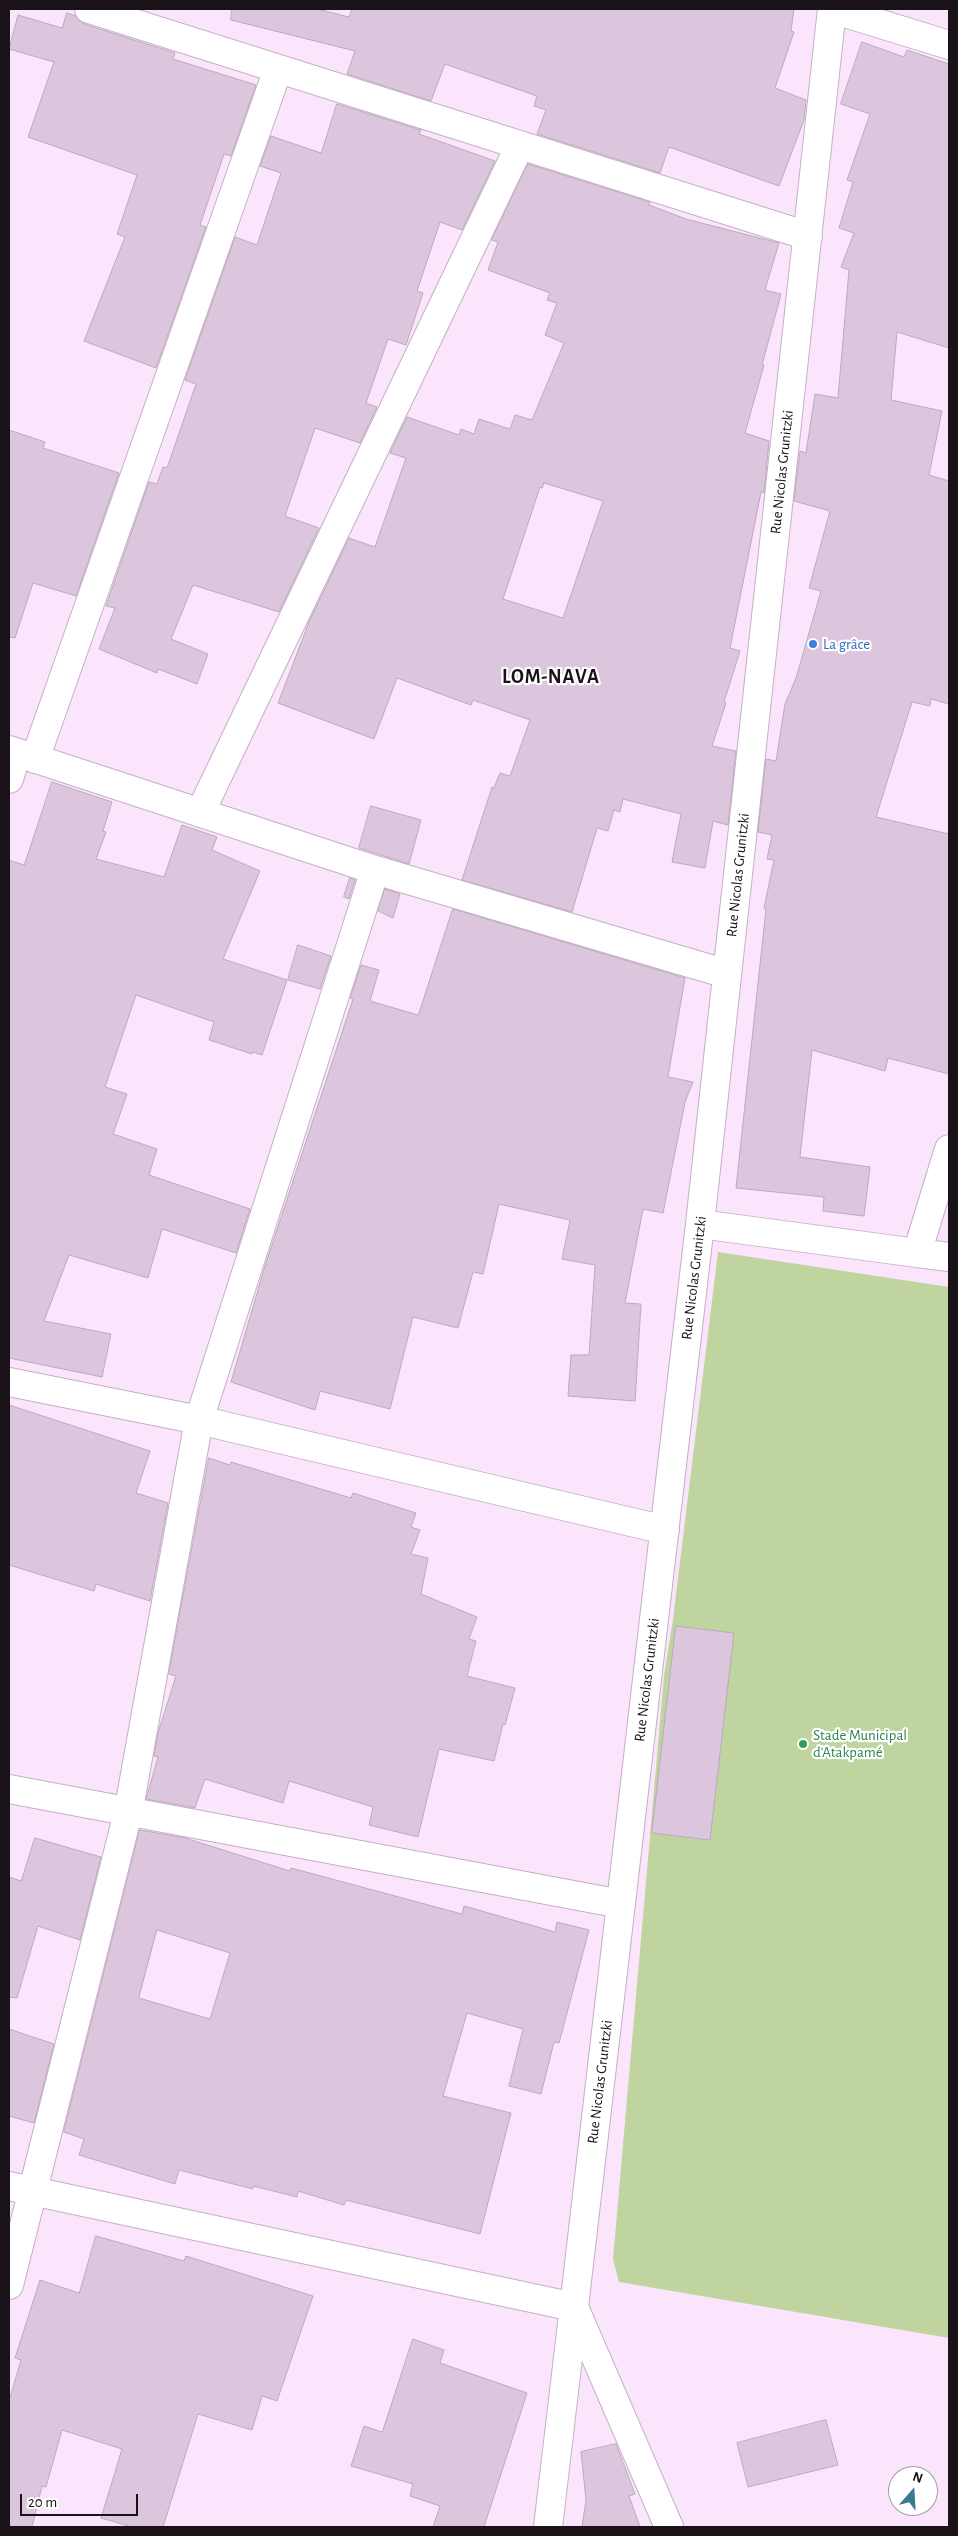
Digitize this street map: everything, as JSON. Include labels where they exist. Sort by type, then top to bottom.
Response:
[{"type":"street","points":[[89,9],[808,236]]},
{"type":"street","points":[[832,9],[949,45]]},
{"type":"street","name":"Rue Nicolas Grunitzki","points":[[548,2527],[700,1224],[832,9]]},
{"type":"street","points":[[9,779],[278,69]]},
{"type":"street","points":[[200,813],[520,145]]},
{"type":"street","points":[[20,754],[374,870],[727,974]]},
{"type":"street","points":[[9,2285],[21,2188],[128,1813],[199,1420],[374,870]]},
{"type":"street","points":[[917,1253],[949,1149]]},
{"type":"street","points":[[700,1224],[949,1257]]},
{"type":"street","points":[[9,1382],[199,1420],[665,1530]]},
{"type":"street","points":[[9,1789],[128,1813],[621,1904]]},
{"type":"street","points":[[21,2188],[574,2307],[669,2527]]},
{"type":"green space","name":"Stade Municipal d'Atakpamé","points":[[718,1252],[949,1287],[949,2338],[619,2282],[613,2259],[664,1676],[673,1619]]},
{"type":"building","points":[[232,9],[317,9],[349,17],[352,9],[794,9],[791,31],[794,32],[775,88],[806,100],[804,120],[779,186],[669,147],[660,173],[537,134],[546,110],[534,106],[537,96],[445,64],[431,101],[347,74],[355,51],[231,20]]},
{"type":"building","points":[[67,13],[76,16],[84,24],[175,53],[173,59],[256,85],[231,156],[224,154],[200,225],[206,227],[156,368],[84,341],[125,237],[117,234],[137,175],[28,137],[54,62],[9,49],[18,15],[62,28]]},
{"type":"building","points":[[862,42],[904,57],[907,50],[949,64],[949,348],[897,332],[891,400],[942,411],[929,475],[949,481],[949,704],[931,699],[930,706],[912,702],[876,817],[949,834],[949,1074],[888,1058],[885,1071],[812,1050],[800,1157],[870,1167],[864,1216],[823,1211],[824,1197],[736,1188],[766,909],[764,908],[774,860],[767,859],[772,835],[758,832],[766,759],[776,761],[785,704],[796,678],[821,591],[809,588],[830,511],[794,501],[800,451],[806,453],[815,394],[838,398],[849,270],[841,267],[854,233],[839,228],[853,182],[847,180],[870,114],[841,104]]},
{"type":"building","points":[[337,104],[421,130],[419,134],[495,161],[462,230],[440,222],[417,291],[423,293],[406,345],[388,339],[366,403],[377,407],[360,443],[315,428],[285,516],[319,528],[279,612],[193,585],[171,639],[208,654],[197,684],[158,669],[157,673],[99,649],[115,608],[106,606],[149,482],[157,484],[163,467],[167,468],[196,384],[185,380],[235,237],[257,245],[281,173],[260,166],[271,136],[321,153]]},
{"type":"building","points":[[528,164],[650,202],[649,205],[686,219],[779,243],[765,290],[781,294],[745,433],[769,441],[764,493],[761,492],[730,648],[740,651],[712,746],[736,751],[728,825],[713,821],[705,868],[672,862],[681,814],[623,799],[620,812],[614,810],[608,831],[597,828],[572,912],[462,880],[492,787],[494,788],[500,773],[510,776],[530,720],[473,700],[471,705],[397,678],[374,739],[278,703],[309,622],[349,538],[375,547],[406,458],[390,453],[407,417],[459,435],[461,429],[474,434],[479,419],[510,429],[515,415],[532,420],[564,343],[545,335],[557,303],[547,300],[550,293],[488,270],[498,242],[492,240]],"holes":[[[544,483],[603,501],[563,618],[503,599],[540,487],[542,488]]]},
{"type":"building","points":[[9,430],[45,442],[43,448],[119,473],[76,596],[33,583],[15,638],[9,637]]},
{"type":"building","points":[[52,782],[112,802],[103,831],[106,832],[96,859],[164,877],[182,825],[217,837],[212,850],[260,871],[223,959],[287,980],[262,1055],[253,1052],[252,1054],[209,1040],[214,1022],[136,995],[105,1087],[127,1094],[113,1134],[157,1149],[149,1175],[250,1209],[236,1253],[162,1229],[148,1278],[69,1255],[44,1321],[111,1334],[102,1377],[9,1358],[9,860],[24,865]]},
{"type":"building","points":[[371,806],[421,820],[409,864],[359,848]]},
{"type":"building","points":[[350,878],[355,880],[349,899],[344,897]]},
{"type":"building","points":[[385,889],[400,894],[393,918],[378,911]]},
{"type":"building","points":[[453,909],[685,978],[668,1077],[693,1082],[685,1102],[663,1213],[643,1209],[625,1303],[641,1304],[635,1401],[568,1396],[571,1355],[589,1355],[595,1265],[562,1259],[570,1220],[499,1204],[483,1274],[473,1272],[458,1328],[413,1317],[390,1409],[320,1391],[315,1410],[231,1382],[265,1266],[353,999],[350,998],[361,965],[379,970],[370,1001],[418,1015]]},
{"type":"building","points":[[298,945],[331,956],[320,989],[288,980]]},
{"type":"building","points":[[9,1405],[150,1451],[136,1493],[168,1503],[150,1601],[96,1584],[94,1591],[9,1565]]},
{"type":"building","points":[[209,1458],[230,1465],[231,1462],[351,1498],[353,1493],[416,1513],[411,1527],[420,1530],[411,1554],[428,1558],[421,1594],[477,1617],[469,1639],[476,1641],[467,1676],[515,1688],[505,1725],[503,1724],[494,1761],[439,1749],[418,1837],[369,1825],[373,1807],[289,1781],[283,1803],[205,1779],[195,1808],[146,1799],[158,1757],[154,1756],[158,1733],[176,1676],[169,1674]]},
{"type":"building","points":[[676,1626],[734,1633],[710,1840],[652,1833]]},
{"type":"building","points":[[140,1830],[185,1838],[290,1871],[291,1868],[462,1914],[464,1906],[555,1932],[557,1922],[589,1930],[559,2043],[554,2042],[541,2094],[509,2086],[523,2029],[467,2013],[443,2096],[511,2113],[480,2234],[346,2200],[344,2205],[298,2191],[297,2197],[253,2186],[253,2189],[179,2170],[175,2184],[79,2155],[84,2139],[64,2132]],"holes":[[[157,1930],[230,1953],[210,2019],[139,1998]]]},
{"type":"building","points":[[35,1838],[101,1857],[80,1940],[38,1926],[17,1998],[9,1997],[9,1877],[21,1881]]},
{"type":"building","points":[[9,2029],[54,2044],[34,2123],[9,2116]]},
{"type":"building","points":[[96,2236],[184,2261],[186,2256],[313,2296],[277,2401],[262,2396],[252,2430],[198,2414],[163,2527],[132,2527],[101,2518],[122,2449],[62,2430],[46,2487],[42,2486],[32,2527],[9,2527],[9,2401],[21,2360],[15,2358],[40,2280],[79,2293]]},
{"type":"building","points":[[413,2339],[444,2350],[440,2363],[527,2393],[484,2527],[433,2527],[440,2506],[410,2496],[413,2484],[351,2466],[364,2426],[382,2432]]},
{"type":"building","points":[[826,2420],[838,2465],[748,2487],[737,2443]]},
{"type":"building","points":[[616,2444],[635,2494],[629,2496],[640,2527],[582,2527],[586,2500],[581,2452]]},
{"type":"place","name":"La grâce","points":[[813,644]]},
{"type":"place","name":"Stade Municipal d'Atakpamé","points":[[803,1744]]},
{"type":"district","name":"LOM-NAVA","points":[[551,677]]}]
